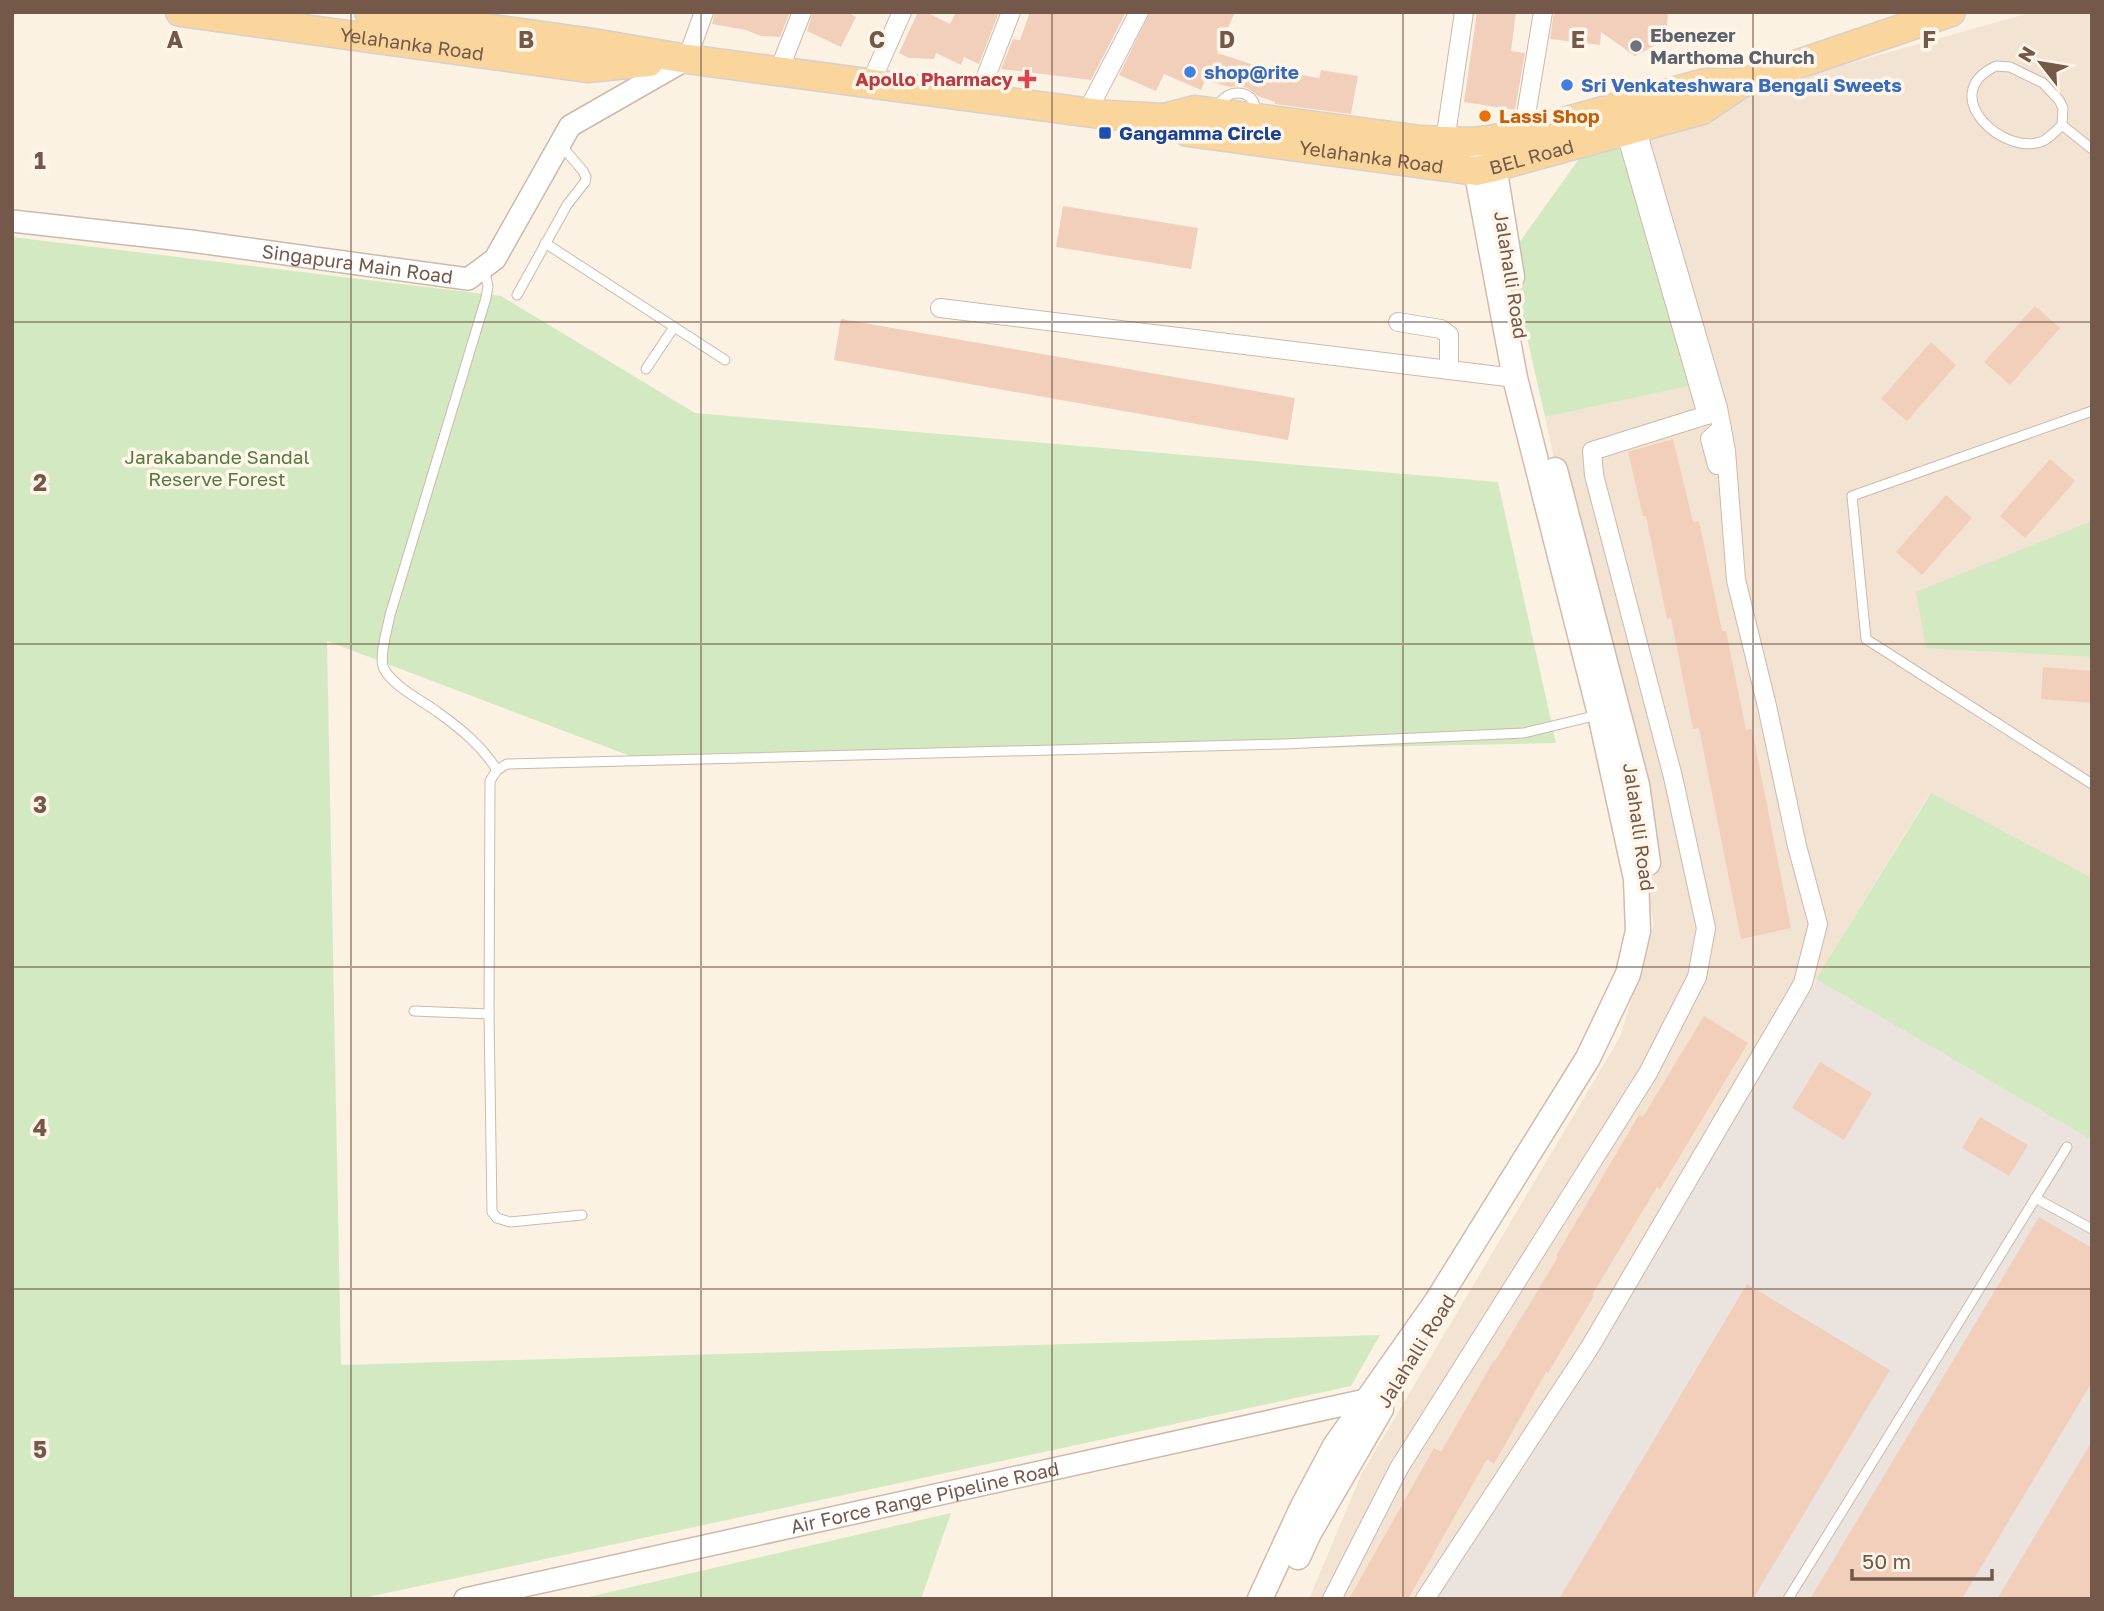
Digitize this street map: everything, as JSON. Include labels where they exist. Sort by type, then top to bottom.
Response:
[{"type":"main road","name":"Yelahanka Road","points":[[180,12],[587,68],[687,59]]},
{"type":"main road","name":"Yelahanka Road","points":[[369,12],[687,59],[1107,115],[1164,118],[1188,132],[1475,152]]},
{"type":"main road","name":"BEL Road","points":[[1164,118],[1195,110],[1420,141],[1475,152],[1630,129],[1702,110],[1742,83],[1938,14]]},
{"type":"main road","name":"BEL Road","points":[[1475,152],[1523,133],[1705,83],[1742,83]]},
{"type":"main road","name":"Jalahalli Road","points":[[1279,1599],[1309,1533],[1377,1402],[1588,1058],[1628,974],[1638,931],[1636,878],[1600,714],[1515,378],[1475,152]]},
{"type":"main road","name":"Jalahalli Road","points":[[1377,1402],[1591,1065],[1636,979],[1650,930],[1649,870],[1637,785],[1475,152]]},
{"type":"main road","points":[[1260,1599],[1301,1508],[1335,1446],[1377,1402]]},
{"type":"street","points":[[484,267],[495,259],[570,125],[687,59],[704,12]]},
{"type":"street","points":[[779,70],[802,12]]},
{"type":"street","points":[[871,82],[902,12]]},
{"type":"street","points":[[978,97],[1011,12]]},
{"type":"street","points":[[1087,112],[1139,12]]},
{"type":"street","points":[[1464,12],[1475,152]]},
{"type":"street","points":[[1523,133],[1543,12]]},
{"type":"street","points":[[1425,1599],[1590,1348],[1803,984],[1818,924],[1797,846],[1767,706],[1735,580],[1728,463],[1722,428],[1712,411],[1630,129]]},
{"type":"street","name":"Singapura Main Road","points":[[12,221],[191,241],[468,279],[484,267]]},
{"type":"street","points":[[940,308],[1515,378]]},
{"type":"street","points":[[1398,322],[1441,329],[1449,335],[1449,370]]},
{"type":"street","points":[[1332,1599],[1399,1468],[1648,1073],[1697,977],[1706,928],[1674,777],[1594,475],[1592,451],[1712,411]]},
{"type":"street","points":[[1717,465],[1710,439],[1722,428]]},
{"type":"street","name":"Air Force Range Pipeline Road","points":[[466,1599],[1377,1402]]},
{"type":"lane","points":[[1996,66],[2010,67],[2026,74],[2043,83],[2059,100],[2063,108],[2062,125],[2044,140],[2022,144],[2006,139],[1985,124],[1974,110],[1971,95],[1975,80],[1983,72],[1996,66]]},
{"type":"lane","points":[[2062,125],[2092,149]]},
{"type":"lane","points":[[517,295],[567,205],[585,182],[583,171],[560,143]]},
{"type":"lane","points":[[545,243],[724,360]]},
{"type":"lane","points":[[484,267],[488,286],[486,298],[390,615],[382,658],[383,667],[398,683],[478,744],[497,770]]},
{"type":"lane","points":[[646,369],[674,327]]},
{"type":"lane","points":[[2092,411],[1852,496],[1866,639],[2092,784]]},
{"type":"lane","points":[[582,1216],[510,1222],[497,1218],[492,1212],[490,780],[497,770],[507,764],[1284,744],[1524,733],[1600,714]]},
{"type":"lane","points":[[414,1011],[489,1014]]},
{"type":"lane","points":[[1788,1599],[2067,1147]]},
{"type":"lane","points":[[2035,1198],[2092,1229]]},
{"type":"shaded area","points":[[2033,12],[2092,12],[2092,878],[1930,793],[1437,1599],[1309,1599],[1361,1475],[1620,1037],[1654,924],[1545,417],[1694,385],[1618,128]]},
{"type":"shaded area","points":[[1931,793],[2092,878],[2092,1599],[1437,1599]]},
{"type":"green space","points":[[1619,133],[1694,385],[1545,417],[1509,257],[1591,142]]},
{"type":"green space","name":"Jarakabande Sandal Reserve Forest","points":[[12,237],[501,296],[695,413],[1498,482],[1556,743],[646,762],[327,641],[341,1365],[1380,1335],[1351,1386],[359,1599],[12,1599]]},
{"type":"green space","points":[[2092,521],[2092,657],[1926,648],[1916,592]]},
{"type":"green space","points":[[1931,793],[2092,878],[2092,1140],[1816,979]]},
{"type":"green space","points":[[951,1513],[921,1599],[580,1599]]},
{"type":"building","points":[[715,12],[790,12],[780,37],[761,36],[746,30],[712,24]]},
{"type":"building","points":[[813,12],[847,12],[856,17],[841,47],[807,31]]},
{"type":"building","points":[[918,12],[926,12],[950,24],[956,12],[999,12],[979,64],[964,57],[961,65],[936,53],[934,59],[909,58],[899,53]]},
{"type":"building","points":[[1030,12],[1126,12],[1091,80],[1001,69],[1013,39],[1020,40]]},
{"type":"building","points":[[1150,12],[1235,12],[1217,53],[1267,69],[1319,78],[1321,70],[1358,76],[1351,114],[1275,104],[1241,86],[1230,87],[1205,80],[1201,90],[1164,74],[1156,91],[1119,75]]},
{"type":"building","points":[[1477,12],[1516,12],[1511,51],[1525,53],[1515,110],[1464,102]]},
{"type":"building","points":[[1554,12],[1668,12],[1666,40],[1635,56],[1601,32],[1600,45],[1550,39]]},
{"type":"building","points":[[1063,206],[1198,228],[1191,269],[1056,247]]},
{"type":"building","points":[[2035,306],[2060,328],[2010,385],[1984,362]]},
{"type":"building","points":[[841,319],[1295,398],[1288,440],[834,360]]},
{"type":"building","points":[[1931,342],[1956,365],[1907,421],[1881,399]]},
{"type":"building","points":[[1673,439],[1693,522],[1699,521],[1722,631],[1726,631],[1746,730],[1752,729],[1791,928],[1741,939],[1699,728],[1693,729],[1671,618],[1667,619],[1646,516],[1643,516],[1628,452]]},
{"type":"building","points":[[2050,459],[2075,481],[2025,538],[2000,516]]},
{"type":"building","points":[[1946,495],[1972,518],[1922,575],[1896,552]]},
{"type":"building","points":[[2043,667],[2092,671],[2092,703],[2041,699]]},
{"type":"building","points":[[1704,1016],[1748,1043],[1660,1189],[1657,1187],[1494,1464],[1487,1459],[1408,1599],[1349,1599],[1434,1448],[1441,1452],[1639,1115],[1643,1117]]},
{"type":"building","points":[[1820,1062],[1872,1093],[1844,1140],[1792,1108]]},
{"type":"building","points":[[1980,1117],[2028,1145],[2009,1176],[1962,1148]]},
{"type":"building","points":[[2039,1217],[2092,1248],[2092,1382],[1962,1599],[1810,1599]]},
{"type":"building","points":[[1747,1284],[1890,1370],[1753,1599],[1559,1599]]},
{"type":"building","points":[[2092,1441],[2092,1599],[1997,1599]]},
{"type":"place","name":"Ebenezer Marthoma Church","points":[[1636,46]]},
{"type":"place","name":"shop@rite","points":[[1190,72]]},
{"type":"place","name":"Apollo Pharmacy","points":[[1027,79]]},
{"type":"place","name":"Sri Venkateshwara Bengali Sweets","points":[[1567,85]]},
{"type":"place","name":"Lassi Shop","points":[[1485,116]]},
{"type":"place","name":"Gangamma Circle","points":[[1105,133]]}]
